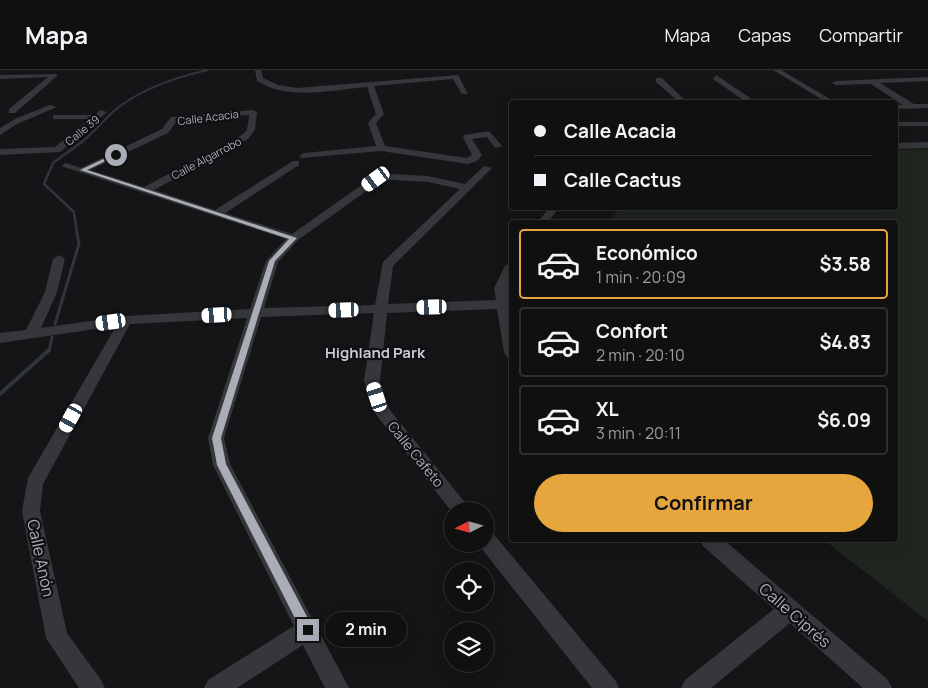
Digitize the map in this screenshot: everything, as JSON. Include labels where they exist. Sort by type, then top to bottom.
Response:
[{"type":"street","points":[[4,77],[17,70]]},
{"type":"street","points":[[258,70],[260,79],[271,87],[284,90],[370,85],[455,77],[465,92]]},
{"type":"street","points":[[776,70],[827,100]]},
{"type":"street","points":[[4,77],[55,75],[12,111]]},
{"type":"street","points":[[716,77],[747,100]]},
{"type":"street","points":[[836,83],[928,79]]},
{"type":"street","points":[[658,80],[681,100]]},
{"type":"street","points":[[872,81],[911,106]]},
{"type":"street","points":[[370,85],[380,114],[372,123],[381,148]]},
{"type":"street","points":[[898,106],[928,106]]},
{"type":"street","points":[[0,132],[22,117],[41,113],[52,107]]},
{"type":"street","name":"Calle Acacia","points":[[83,170],[165,132],[174,119],[253,112],[253,116]]},
{"type":"street","name":"Calle 39","points":[[0,153],[57,150],[101,115],[56,117]]},
{"type":"street","name":"Calle Algarrobo","points":[[146,190],[245,137],[251,130],[253,116]]},
{"type":"street","points":[[898,124],[928,124]]},
{"type":"street","points":[[216,213],[300,159],[381,148],[468,161],[474,159],[477,155],[467,137],[489,134],[498,146]]},
{"type":"street","points":[[898,146],[928,145]]},
{"type":"street","points":[[66,166],[294,238]]},
{"type":"street","name":"Calle Cafeto","points":[[456,502],[382,412],[372,381],[387,265],[487,168]]},
{"type":"street","points":[[337,688],[222,465],[216,438],[272,261],[294,238],[376,179],[393,177],[428,179],[466,187]]},
{"type":"street","points":[[545,220],[552,210]]},
{"type":"street","points":[[30,334],[51,292],[59,259]]},
{"type":"street","points":[[509,270],[500,288],[506,305],[509,333]]},
{"type":"street","points":[[0,338],[126,320],[254,313],[506,305]]},
{"type":"street","name":"Calle Anón","points":[[93,688],[58,638],[31,511],[34,483],[126,320]]},
{"type":"street","name":"Calle Ciprés","points":[[712,542],[880,688]]},
{"type":"street","points":[[494,549],[607,688]]},
{"type":"street","points":[[693,688],[789,610]]},
{"type":"street","points":[[216,688],[308,630]]},
{"type":"shaded area","points":[[928,149],[928,621],[827,542],[898,542],[898,220],[611,220],[618,210],[898,210],[898,150]]},
{"type":"waterway","points":[[81,143],[115,110],[136,96],[171,80],[208,70]]},
{"type":"waterway","points":[[77,234],[74,212],[44,184],[53,163],[83,141]]},
{"type":"waterway","points":[[55,324],[79,244],[77,233]]},
{"type":"waterway","points":[[49,351],[52,337]]},
{"type":"waterway","points":[[0,394],[49,350]]},
{"type":"district","name":"Highland Park","points":[[375,352]]},
{"type":"route","points":[[116,155],[83,170],[294,238],[272,261],[216,438],[222,465],[308,630]]}]
